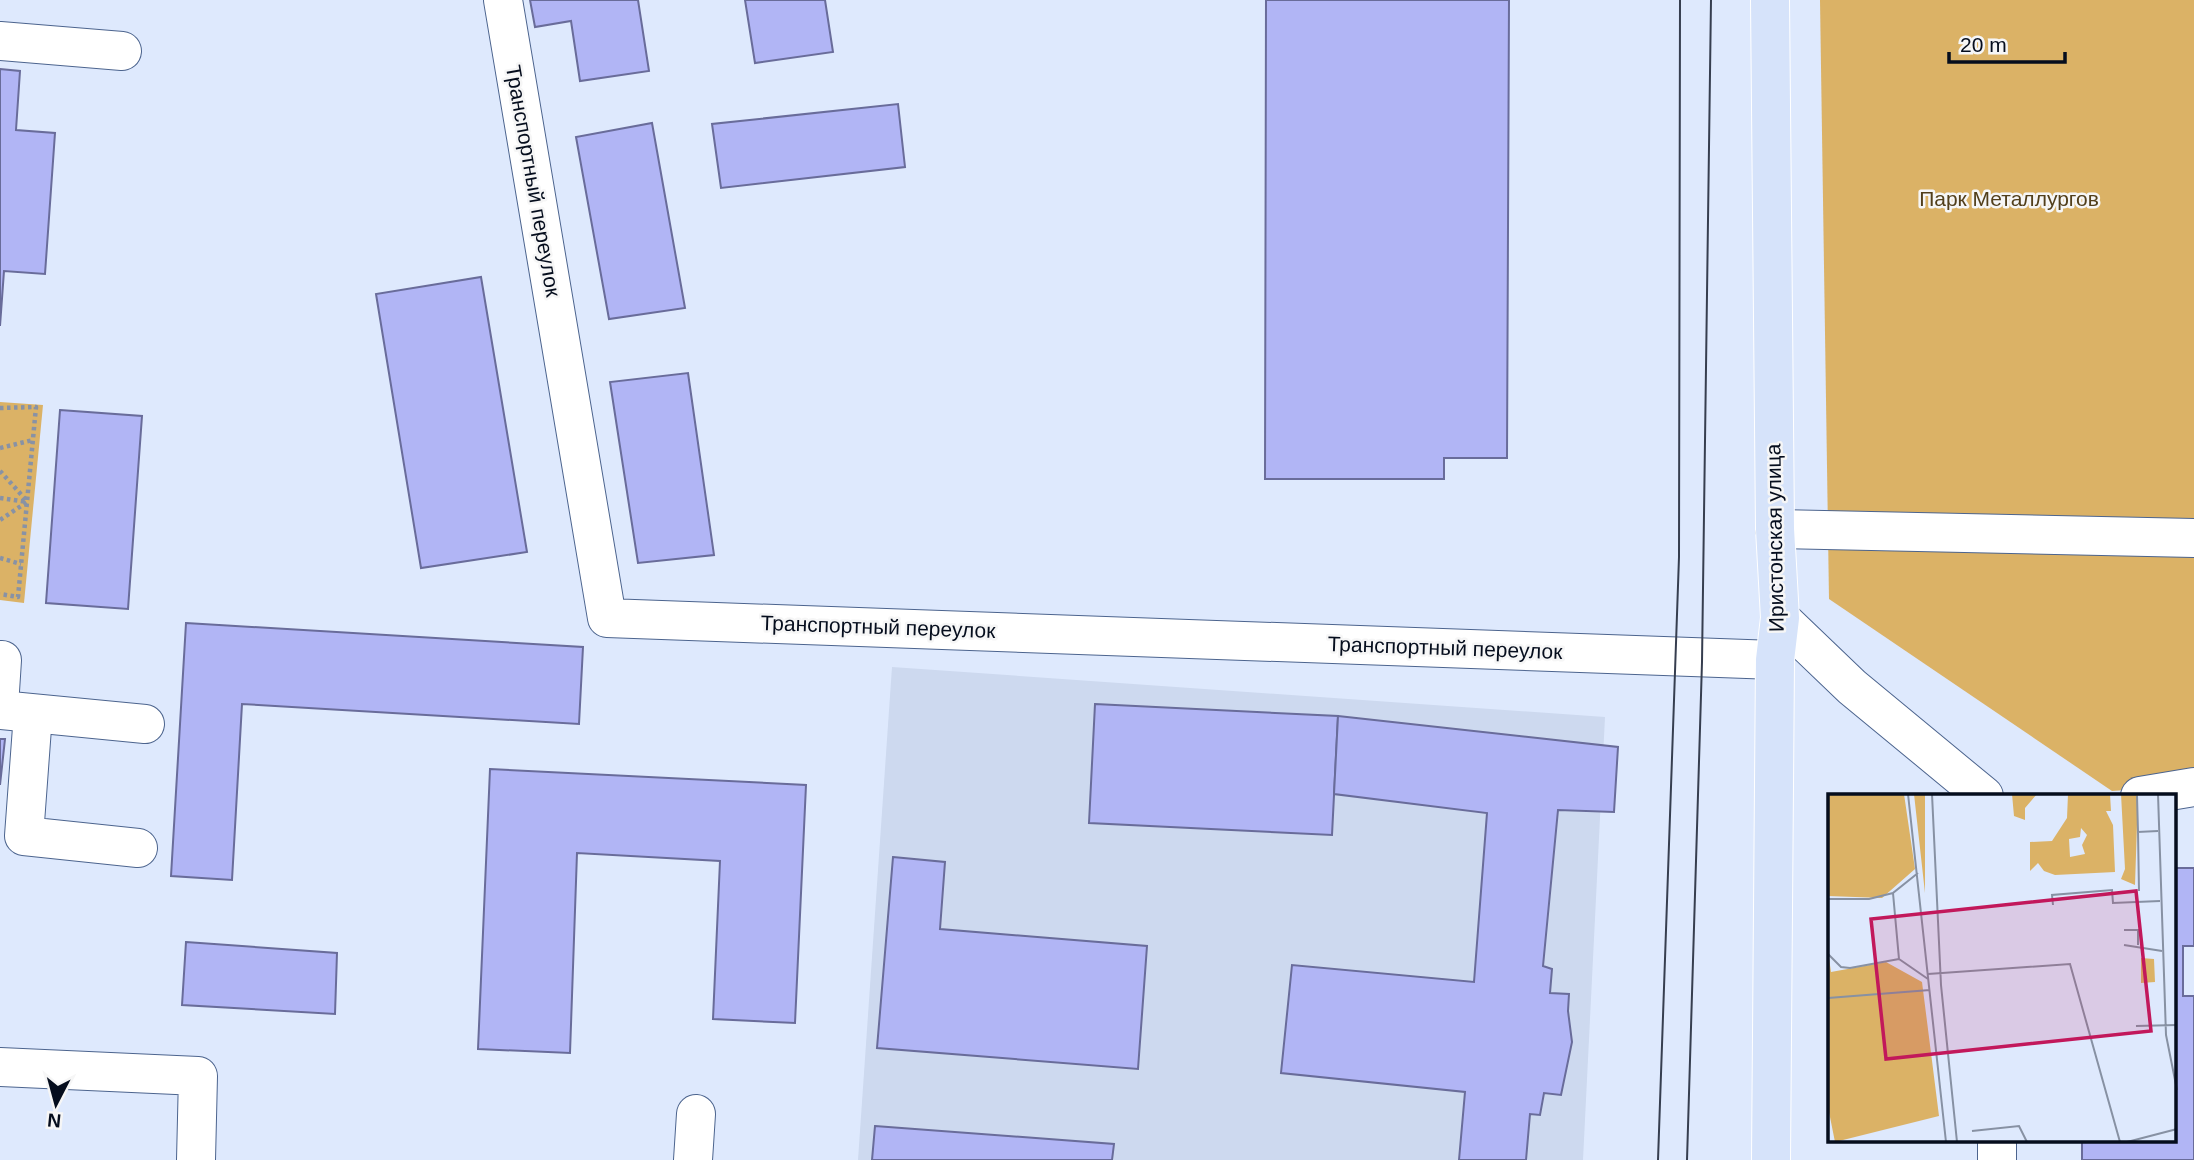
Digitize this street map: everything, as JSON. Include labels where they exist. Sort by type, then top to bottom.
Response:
[{"type":"main road","name":"Иристонская улица","points":[[1770,0],[1775,529],[1780,618],[1775,660],[1772,1160]]},
{"type":"street","name":"Транспортный переулок","points":[[503,0],[607,618],[1775,660]]},
{"type":"street","points":[[0,41],[122,51]]},
{"type":"street","points":[[1775,529],[2194,538]]},
{"type":"street","points":[[1780,618],[1852,687],[1982,794]]},
{"type":"street","points":[[0,660],[0,691]]},
{"type":"street","points":[[138,848],[24,836],[16,712],[145,724]]},
{"type":"street","points":[[2152,794],[2194,787]]},
{"type":"street","points":[[0,1066],[198,1076],[196,1160]]},
{"type":"street","points":[[693,1160],[696,1114]]},
{"type":"street","points":[[1997,1142],[1997,1160]]},
{"type":"path","points":[[0,408],[36,407],[18,597],[0,593]]},
{"type":"path","points":[[0,447],[33,440]]},
{"type":"path","points":[[0,471],[27,502]]},
{"type":"path","points":[[0,498],[27,502]]},
{"type":"path","points":[[0,520],[27,502]]},
{"type":"path","points":[[0,558],[21,564]]},
{"type":"shaded area","points":[[892,667],[1605,717],[1583,1160],[858,1160]]},
{"type":"green space","name":"Парк Металлургов","points":[[1820,0],[2194,0],[2194,785],[2112,791],[1829,599]]},
{"type":"green space","points":[[0,402],[43,405],[24,603],[0,600]]},
{"type":"building","points":[[530,0],[638,0],[649,71],[580,81],[571,21],[535,27]]},
{"type":"building","points":[[745,0],[825,0],[833,52],[755,63]]},
{"type":"building","points":[[1266,0],[1509,0],[1507,458],[1444,458],[1444,479],[1265,479]]},
{"type":"building","points":[[0,69],[20,71],[16,130],[55,133],[45,274],[4,271],[0,326]]},
{"type":"building","points":[[898,104],[905,167],[721,188],[712,124]]},
{"type":"building","points":[[652,123],[685,308],[609,319],[576,137]]},
{"type":"building","points":[[481,277],[527,552],[421,568],[376,294]]},
{"type":"building","points":[[688,373],[714,555],[638,563],[610,382]]},
{"type":"building","points":[[60,410],[142,416],[128,609],[46,603]]},
{"type":"building","points":[[186,623],[583,647],[579,724],[242,704],[232,880],[171,876]]},
{"type":"building","points":[[1095,704],[1338,716],[1332,835],[1089,823]]},
{"type":"building","points":[[1338,716],[1618,747],[1614,812],[1558,810],[1543,966],[1552,969],[1550,993],[1569,994],[1572,1042],[1561,1095],[1544,1093],[1540,1115],[1530,1114],[1526,1160],[1459,1160],[1465,1092],[1281,1073],[1292,965],[1474,982],[1487,813],[1334,794]]},
{"type":"building","points":[[0,739],[5,739],[0,785]]},
{"type":"building","points":[[490,769],[806,785],[795,1023],[713,1019],[720,861],[577,853],[570,1053],[478,1049]]},
{"type":"building","points":[[893,857],[945,862],[940,929],[1147,946],[1138,1069],[877,1048]]},
{"type":"building","points":[[2176,868],[2194,868],[2194,946],[2183,946],[2183,996],[2194,996],[2194,1160],[2082,1160],[2082,1142],[2176,1142]]},
{"type":"building","points":[[186,942],[337,953],[335,1014],[182,1005]]},
{"type":"building","points":[[875,1126],[1114,1144],[1112,1160],[872,1160]]},
{"type":"tram line","points":[[1658,1160],[1679,557],[1680,0]]},
{"type":"tram line","points":[[1687,1160],[1702,662],[1711,0]]}]
